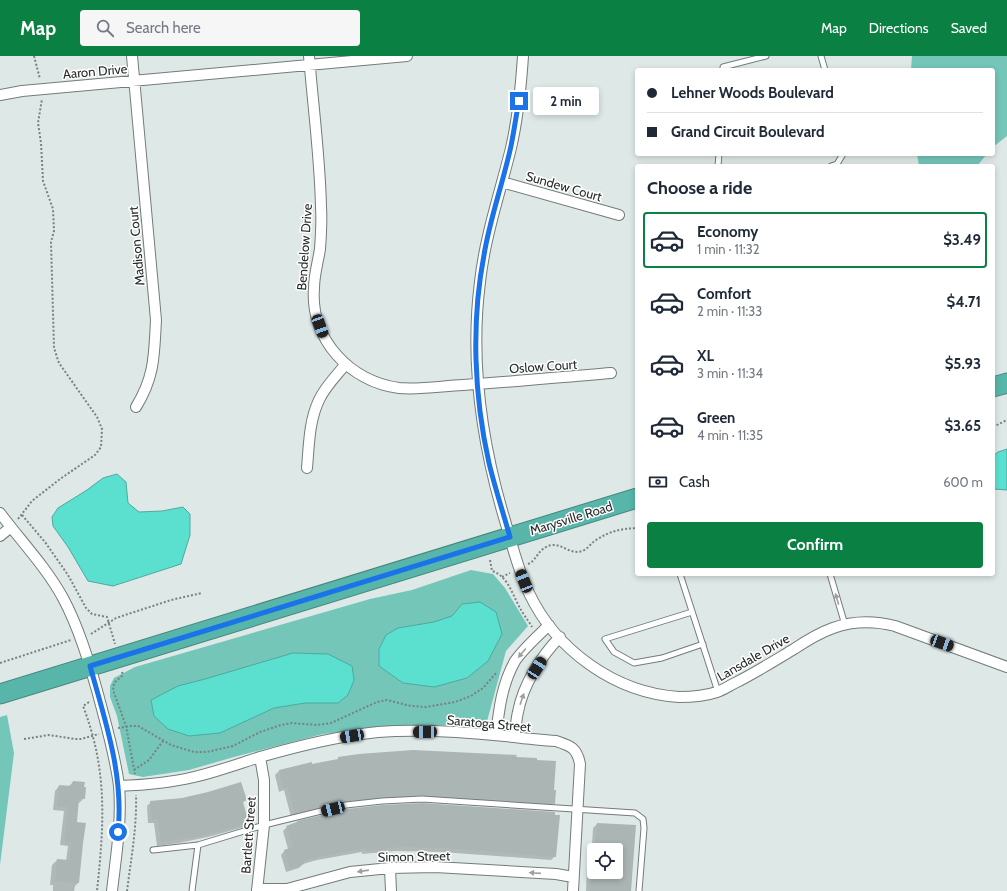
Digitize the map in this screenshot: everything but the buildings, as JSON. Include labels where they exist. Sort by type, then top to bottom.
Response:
[{"type":"highway","points":[[995,386],[1007,383]]},
{"type":"highway","name":"Marysville Road","points":[[0,694],[635,499]]},
{"type":"street","name":"Madison Court","points":[[132,56],[156,320],[153,361],[150,377],[145,393],[136,407]]},
{"type":"street","name":"Aaron Drive","points":[[0,95],[42,89],[309,60],[407,56]]},
{"type":"street","name":"Lansdale Drive","points":[[523,56],[519,101],[511,146],[491,220],[479,283],[476,331],[478,384],[480,415],[489,462],[518,568],[529,594],[549,625],[570,650],[593,667],[618,682],[646,692],[664,696],[682,697],[718,692],[750,676],[804,642],[832,628],[845,624],[862,622],[895,626],[1007,667]]},
{"type":"street","name":"Bendelow Drive","points":[[309,60],[321,188],[322,220],[320,249],[314,288],[314,304],[316,316],[323,335],[345,365],[356,373],[374,382],[401,388],[478,384]]},
{"type":"street","name":"Sundew Court","points":[[502,182],[619,215]]},
{"type":"street","points":[[307,468],[312,421],[315,409],[319,399],[345,365]]},
{"type":"street","name":"Oslow Court","points":[[478,384],[611,373]]},
{"type":"street","points":[[0,513],[51,578],[63,598],[73,618],[90,666],[109,731],[119,786],[119,830],[112,891]]},
{"type":"street","points":[[0,536],[11,528]]},
{"type":"street","points":[[496,735],[502,692],[508,675],[516,660],[549,625]]},
{"type":"street","points":[[514,737],[518,711],[524,694],[537,668],[551,646],[560,637]]},
{"type":"street","name":"Saratoga Street","points":[[119,786],[192,778],[325,740],[378,732],[496,735],[556,741],[569,745],[575,750],[580,764],[572,891]]},
{"type":"street","name":"Bartlett Street","points":[[257,890],[264,825],[264,780],[260,758]]},
{"type":"street","name":"Simon Street","points":[[257,890],[287,889],[350,872],[390,868],[435,867],[556,874],[573,877]]},
{"type":"street","points":[[390,868],[391,891]]},
{"type":"lane","points":[[723,68],[766,56]]},
{"type":"lane","points":[[821,56],[824,68]]},
{"type":"lane","points":[[681,576],[718,692]]},
{"type":"lane","points":[[831,576],[845,624]]},
{"type":"lane","points":[[692,612],[605,639],[614,652],[634,663],[662,658],[703,644]]},
{"type":"lane","points":[[153,850],[198,846],[264,825],[346,805],[382,801],[422,799],[635,813],[643,819],[644,828],[639,891]]},
{"type":"lane","points":[[192,891],[198,846]]},
{"type":"path","points":[[11,528],[22,516],[32,501],[60,479],[95,455],[101,447],[102,440],[102,430],[97,417],[59,363],[54,348],[50,242],[54,231],[53,209],[43,181],[41,143],[38,122],[42,89],[34,56]]},
{"type":"path","points":[[995,426],[1007,420]]},
{"type":"path","points":[[22,516],[45,542],[68,575],[86,608],[92,614],[107,617],[118,657]]},
{"type":"path","points":[[502,577],[532,562],[540,551],[550,545],[558,545],[576,553],[583,551],[595,540],[617,529],[635,528]]},
{"type":"path","points":[[483,545],[491,563],[492,571],[497,572],[510,586],[520,607],[532,627],[539,635]]},
{"type":"path","points":[[0,663],[94,633],[116,618],[171,600],[202,593]]},
{"type":"path","points":[[528,630],[532,627]]},
{"type":"path","points":[[24,739],[49,735],[75,739],[93,736],[126,726],[138,726],[171,745],[194,752],[207,752],[233,746],[260,732],[281,725],[292,723],[317,725],[331,723],[377,702],[387,700],[411,706],[426,707],[455,702],[471,696],[483,688],[500,668]]},
{"type":"path","points":[[83,706],[93,736],[100,768],[103,804],[102,838],[97,891]]},
{"type":"path","points":[[134,770],[148,760],[164,740]]},
{"type":"shaded area","points":[[912,56],[1007,56],[1007,136],[995,145],[995,68],[911,68]]},
{"type":"shaded area","points":[[917,156],[985,156],[979,164],[919,164]]},
{"type":"shaded area","points":[[1007,449],[1007,490],[995,489],[995,454]]},
{"type":"shaded area","points":[[117,474],[126,482],[128,503],[139,512],[162,511],[183,507],[190,514],[190,535],[181,564],[113,586],[88,581],[68,547],[53,526],[52,517],[58,508],[103,478]]},
{"type":"shaded area","points":[[471,570],[493,574],[505,588],[528,626],[506,651],[486,725],[405,725],[323,734],[189,770],[143,777],[129,774],[117,716],[110,697],[110,686],[114,678],[135,667],[370,599],[412,590]]},
{"type":"shaded area","points":[[480,602],[496,612],[502,634],[488,661],[467,678],[434,687],[403,683],[379,666],[379,649],[386,635],[398,628],[434,622],[452,616],[462,604]]},
{"type":"shaded area","points":[[293,653],[328,654],[352,666],[354,680],[348,695],[338,703],[305,703],[274,708],[220,733],[189,736],[168,729],[154,716],[151,700],[178,686]]},
{"type":"shaded area","points":[[7,715],[14,753],[0,865],[0,717]]},
{"type":"route","points":[[118,832],[119,786],[115,758],[109,731],[90,666],[510,537],[494,484],[480,415],[476,325],[479,283],[484,255],[491,220],[511,146],[519,101]]}]
